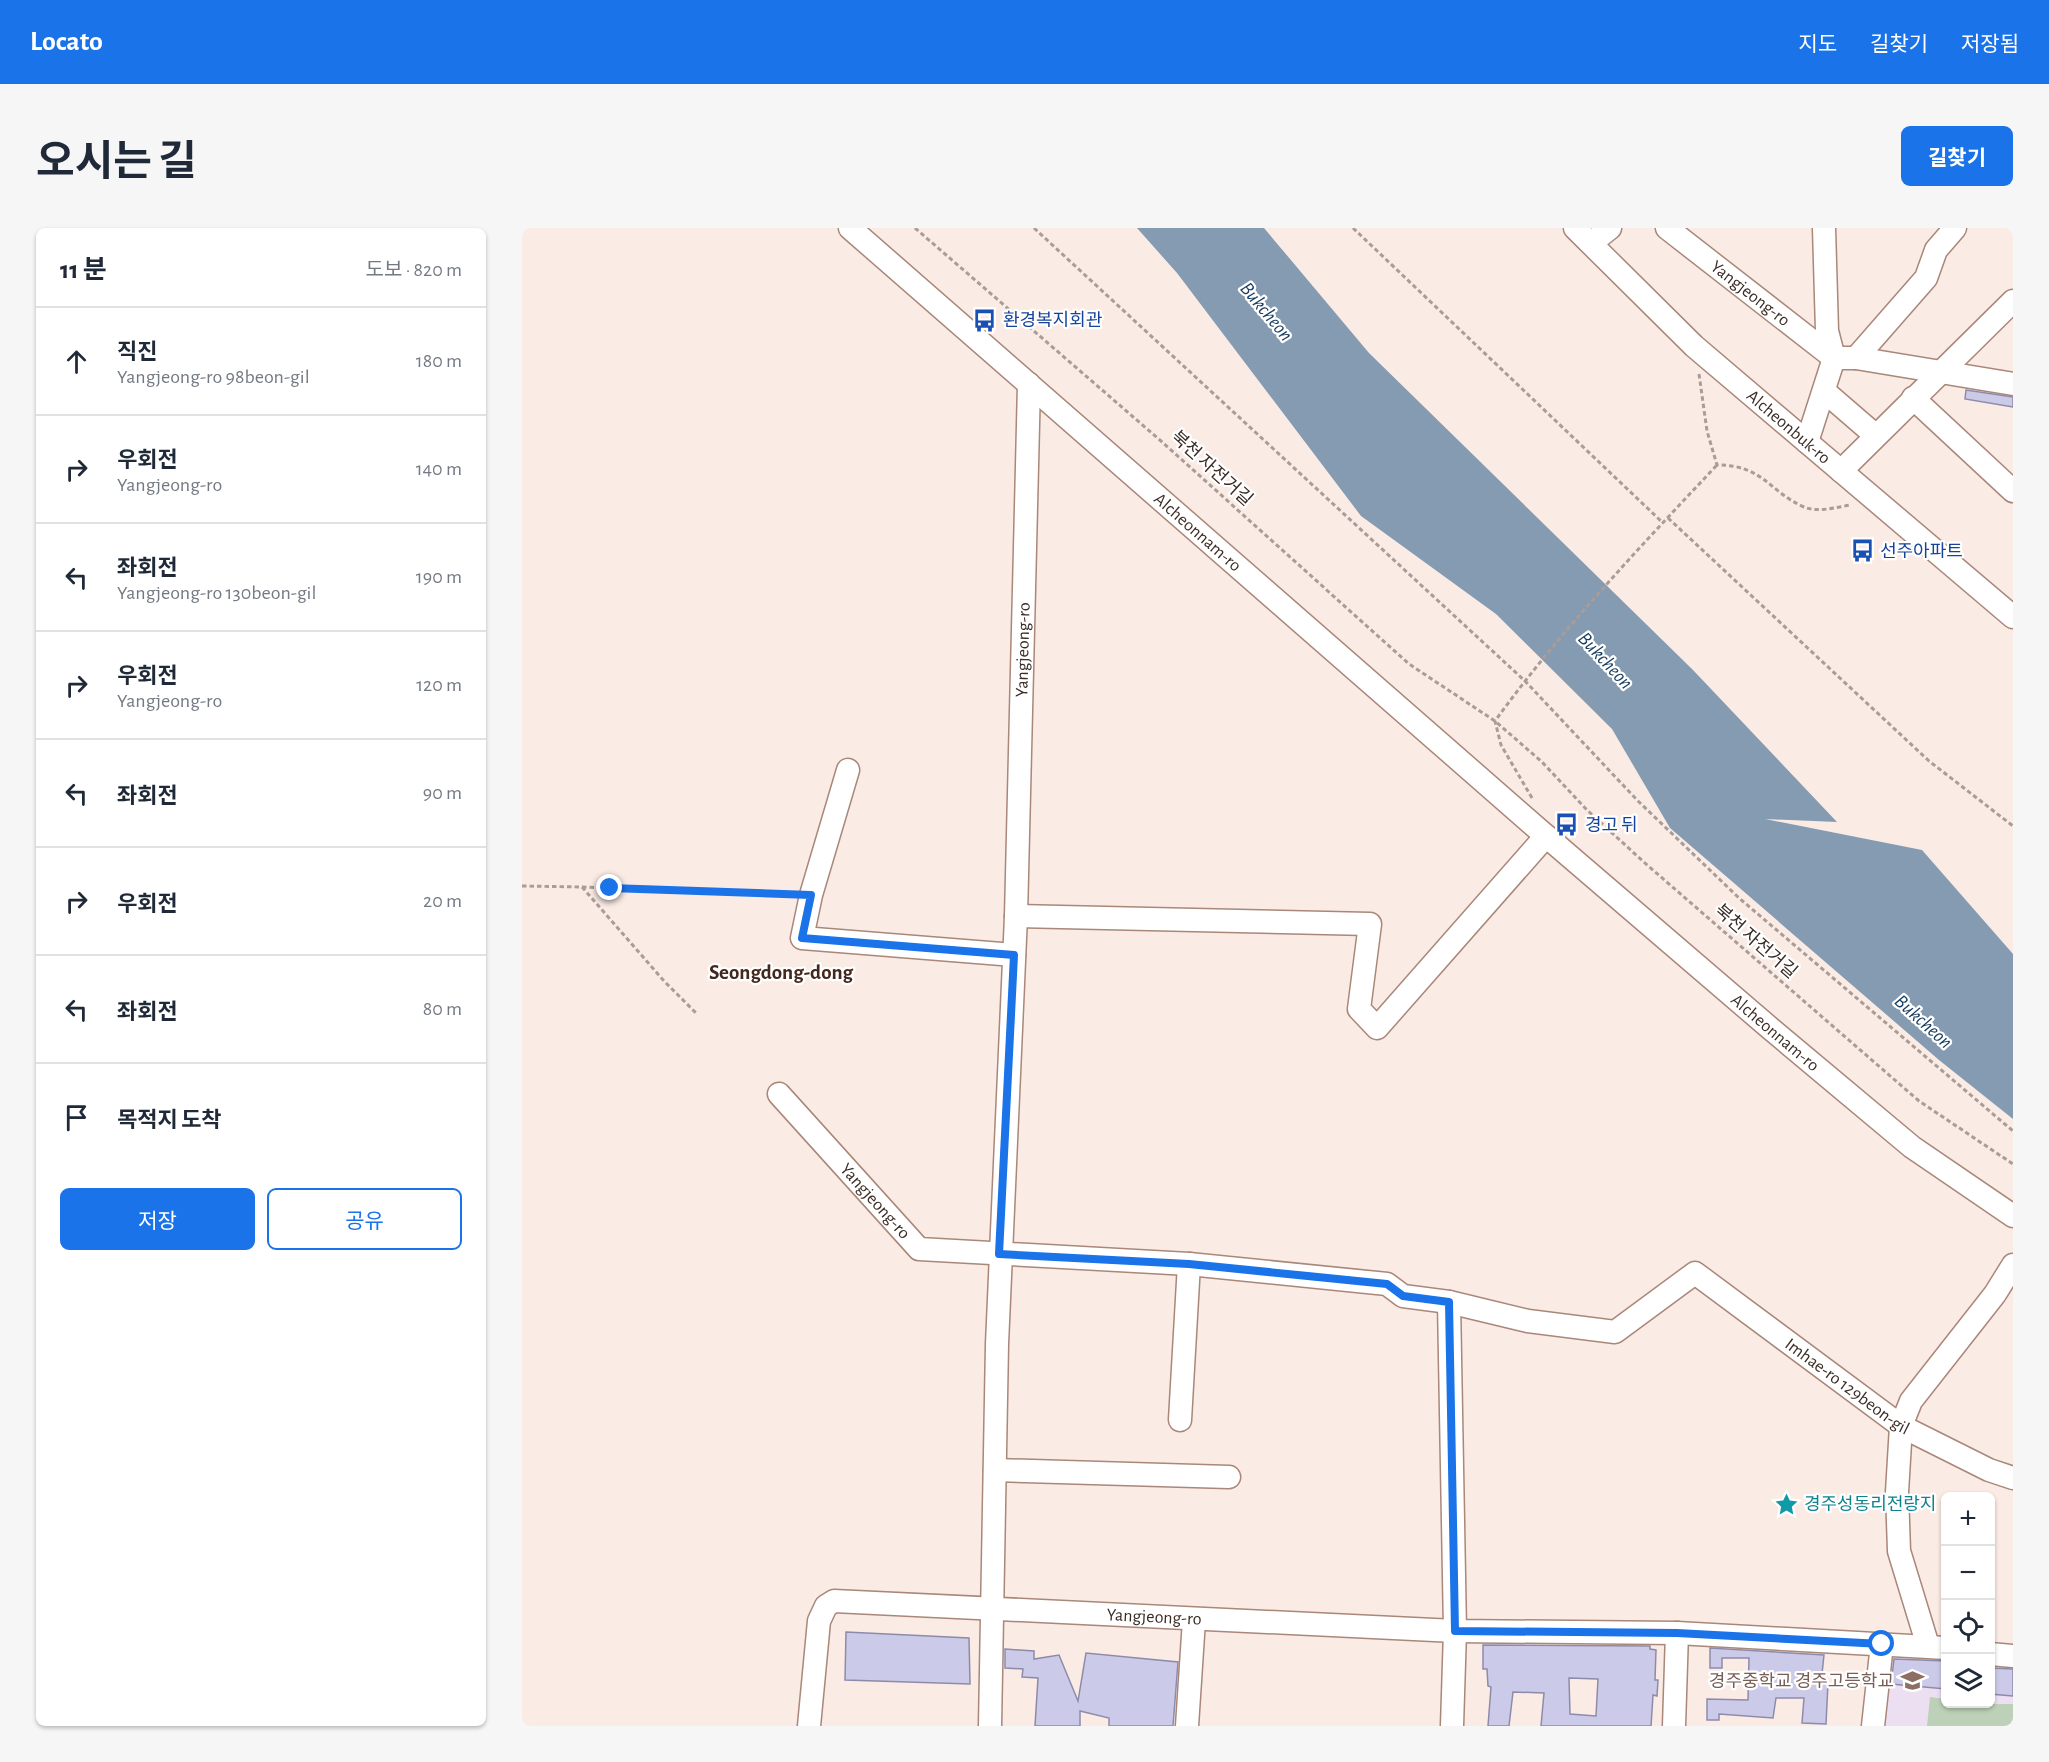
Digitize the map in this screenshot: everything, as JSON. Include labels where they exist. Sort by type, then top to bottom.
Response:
[{"type":"street","name":"Alcheonnam-ro","points":[[850,228],[1546,836],[1912,1147],[2013,1216]]},
{"type":"street","points":[[1583,236],[1610,228]]},
{"type":"street","name":"Yangjeong-ro","points":[[1667,228],[1845,358]]},
{"type":"street","points":[[1824,228],[1827,332],[1845,358],[2013,384]]},
{"type":"street","points":[[1808,442],[1824,391],[1845,358],[1926,278],[1936,250],[1955,228]]},
{"type":"street","name":"Alcheonbuk-ro","points":[[1583,236],[1694,346],[1876,502],[1964,573],[2013,617]]},
{"type":"street","points":[[1841,471],[2013,301]]},
{"type":"street","name":"Yangjeong-ro","points":[[1029,384],[1016,916],[999,1254],[992,1609],[1455,1631],[1677,1633],[1937,1647]]},
{"type":"street","points":[[1824,391],[1875,435]]},
{"type":"street","points":[[1913,398],[2013,491]]},
{"type":"street","points":[[848,770],[811,895],[802,938],[1014,955]]},
{"type":"street","points":[[1016,916],[1370,924],[1359,1009],[1377,1028],[1546,836]]},
{"type":"street","name":"Yangjeong-ro","points":[[779,1094],[919,1249],[999,1254]]},
{"type":"street","points":[[999,1254],[1189,1264],[1387,1284],[1403,1296],[1449,1302],[1455,1631],[1452,1726]]},
{"type":"street","points":[[1180,1419],[1189,1264]]},
{"type":"street","points":[[1937,1647],[1899,1551],[1897,1492],[1902,1426],[1911,1401],[1995,1294],[2013,1265]]},
{"type":"street","name":"Imhae-ro 129beon-gil","points":[[1449,1302],[1528,1321],[1615,1332],[1695,1273],[1902,1426],[1989,1470],[2013,1478]]},
{"type":"street","points":[[994,1470],[1229,1477]]},
{"type":"street","points":[[809,1726],[819,1621],[826,1606],[834,1601],[992,1609],[990,1726]]},
{"type":"street","points":[[1187,1726],[1194,1620]]},
{"type":"street","points":[[1674,1726],[1677,1633]]},
{"type":"street","points":[[1873,1726],[1882,1644]]},
{"type":"street","points":[[1995,1654],[2013,1656]]},
{"type":"path","name":"북천 자전거길","points":[[915,228],[1161,441],[1409,664],[1495,722],[1542,762],[1587,810],[1646,864],[1919,1101],[2013,1164]]},
{"type":"path","points":[[1034,228],[1524,681],[1638,801],[1739,898],[2013,1131]]},
{"type":"path","points":[[1353,228],[1663,523]]},
{"type":"path","points":[[1694,346],[1707,431],[1717,465]]},
{"type":"path","points":[[1534,804],[1501,745],[1495,722],[1524,681],[1655,531],[1717,465],[1735,465],[1758,474],[1804,507],[1816,509],[1876,502]]},
{"type":"path","points":[[1668,518],[1929,760],[2013,826]]},
{"type":"path","points":[[522,886],[811,895]]},
{"type":"path","points":[[582,887],[664,981],[696,1013]]},
{"type":"shaded area","name":"경주중학교 경주고등학교","points":[[1882,1644],[1941,1649],[1941,1708],[1995,1708],[1995,1657],[2013,1659],[2013,1726],[1876,1726]]},
{"type":"green space","points":[[1930,1697],[1941,1698],[1941,1708],[1995,1708],[1995,1704],[2013,1704],[2013,1726],[1927,1726]]},
{"type":"water","name":"Bukcheon","points":[[1137,228],[1264,228],[1369,353],[1693,670],[1837,822],[1765,819],[1922,850],[2013,954],[2013,1119],[1939,1060],[1670,828],[1612,729],[1496,614],[1361,516],[1177,273]]},
{"type":"building","points":[[1966,390],[2013,397],[2013,407],[1965,399]]},
{"type":"building","points":[[846,1632],[969,1638],[970,1684],[845,1680]]},
{"type":"building","points":[[1483,1645],[1650,1646],[1650,1649],[1656,1650],[1655,1680],[1658,1680],[1657,1696],[1653,1695],[1651,1726],[1541,1726],[1544,1693],[1513,1692],[1509,1726],[1488,1726],[1491,1687],[1488,1686],[1487,1669],[1483,1669]],"holes":[[[1569,1678],[1598,1679],[1596,1716],[1570,1714]]]},
{"type":"building","points":[[1710,1648],[1824,1655],[1821,1683],[1828,1683],[1826,1724],[1802,1723],[1804,1698],[1776,1698],[1773,1718],[1719,1714],[1719,1720],[1707,1720],[1707,1699],[1748,1700],[1749,1658],[1722,1658],[1722,1668],[1710,1668]]},
{"type":"building","points":[[1005,1649],[1034,1651],[1034,1659],[1059,1655],[1078,1701],[1086,1653],[1178,1662],[1173,1726],[1109,1726],[1109,1718],[1080,1711],[1080,1726],[1035,1726],[1038,1678],[1022,1677],[1023,1669],[1005,1668]]},
{"type":"building","points":[[1894,1659],[1941,1661],[1941,1689],[1891,1684]]},
{"type":"building","points":[[1995,1668],[2013,1669],[2013,1696],[1995,1694]]},
{"type":"place","name":"환경복지회관","points":[[985,320]]},
{"type":"place","name":"선주아파트","points":[[1862,551]]},
{"type":"place","name":"경고 뒤","points":[[1567,825]]},
{"type":"place","name":"경주성동리전랑지","points":[[1786,1504]]},
{"type":"place","name":"경주중학교 경주고등학교","points":[[1912,1681]]},
{"type":"district","name":"Seongdong-dong","points":[[781,972]]},
{"type":"route","points":[[610,888],[811,895],[802,938],[1014,955],[999,1254],[1189,1264],[1387,1284],[1403,1296],[1449,1302],[1455,1631],[1677,1633],[1882,1644]]}]
